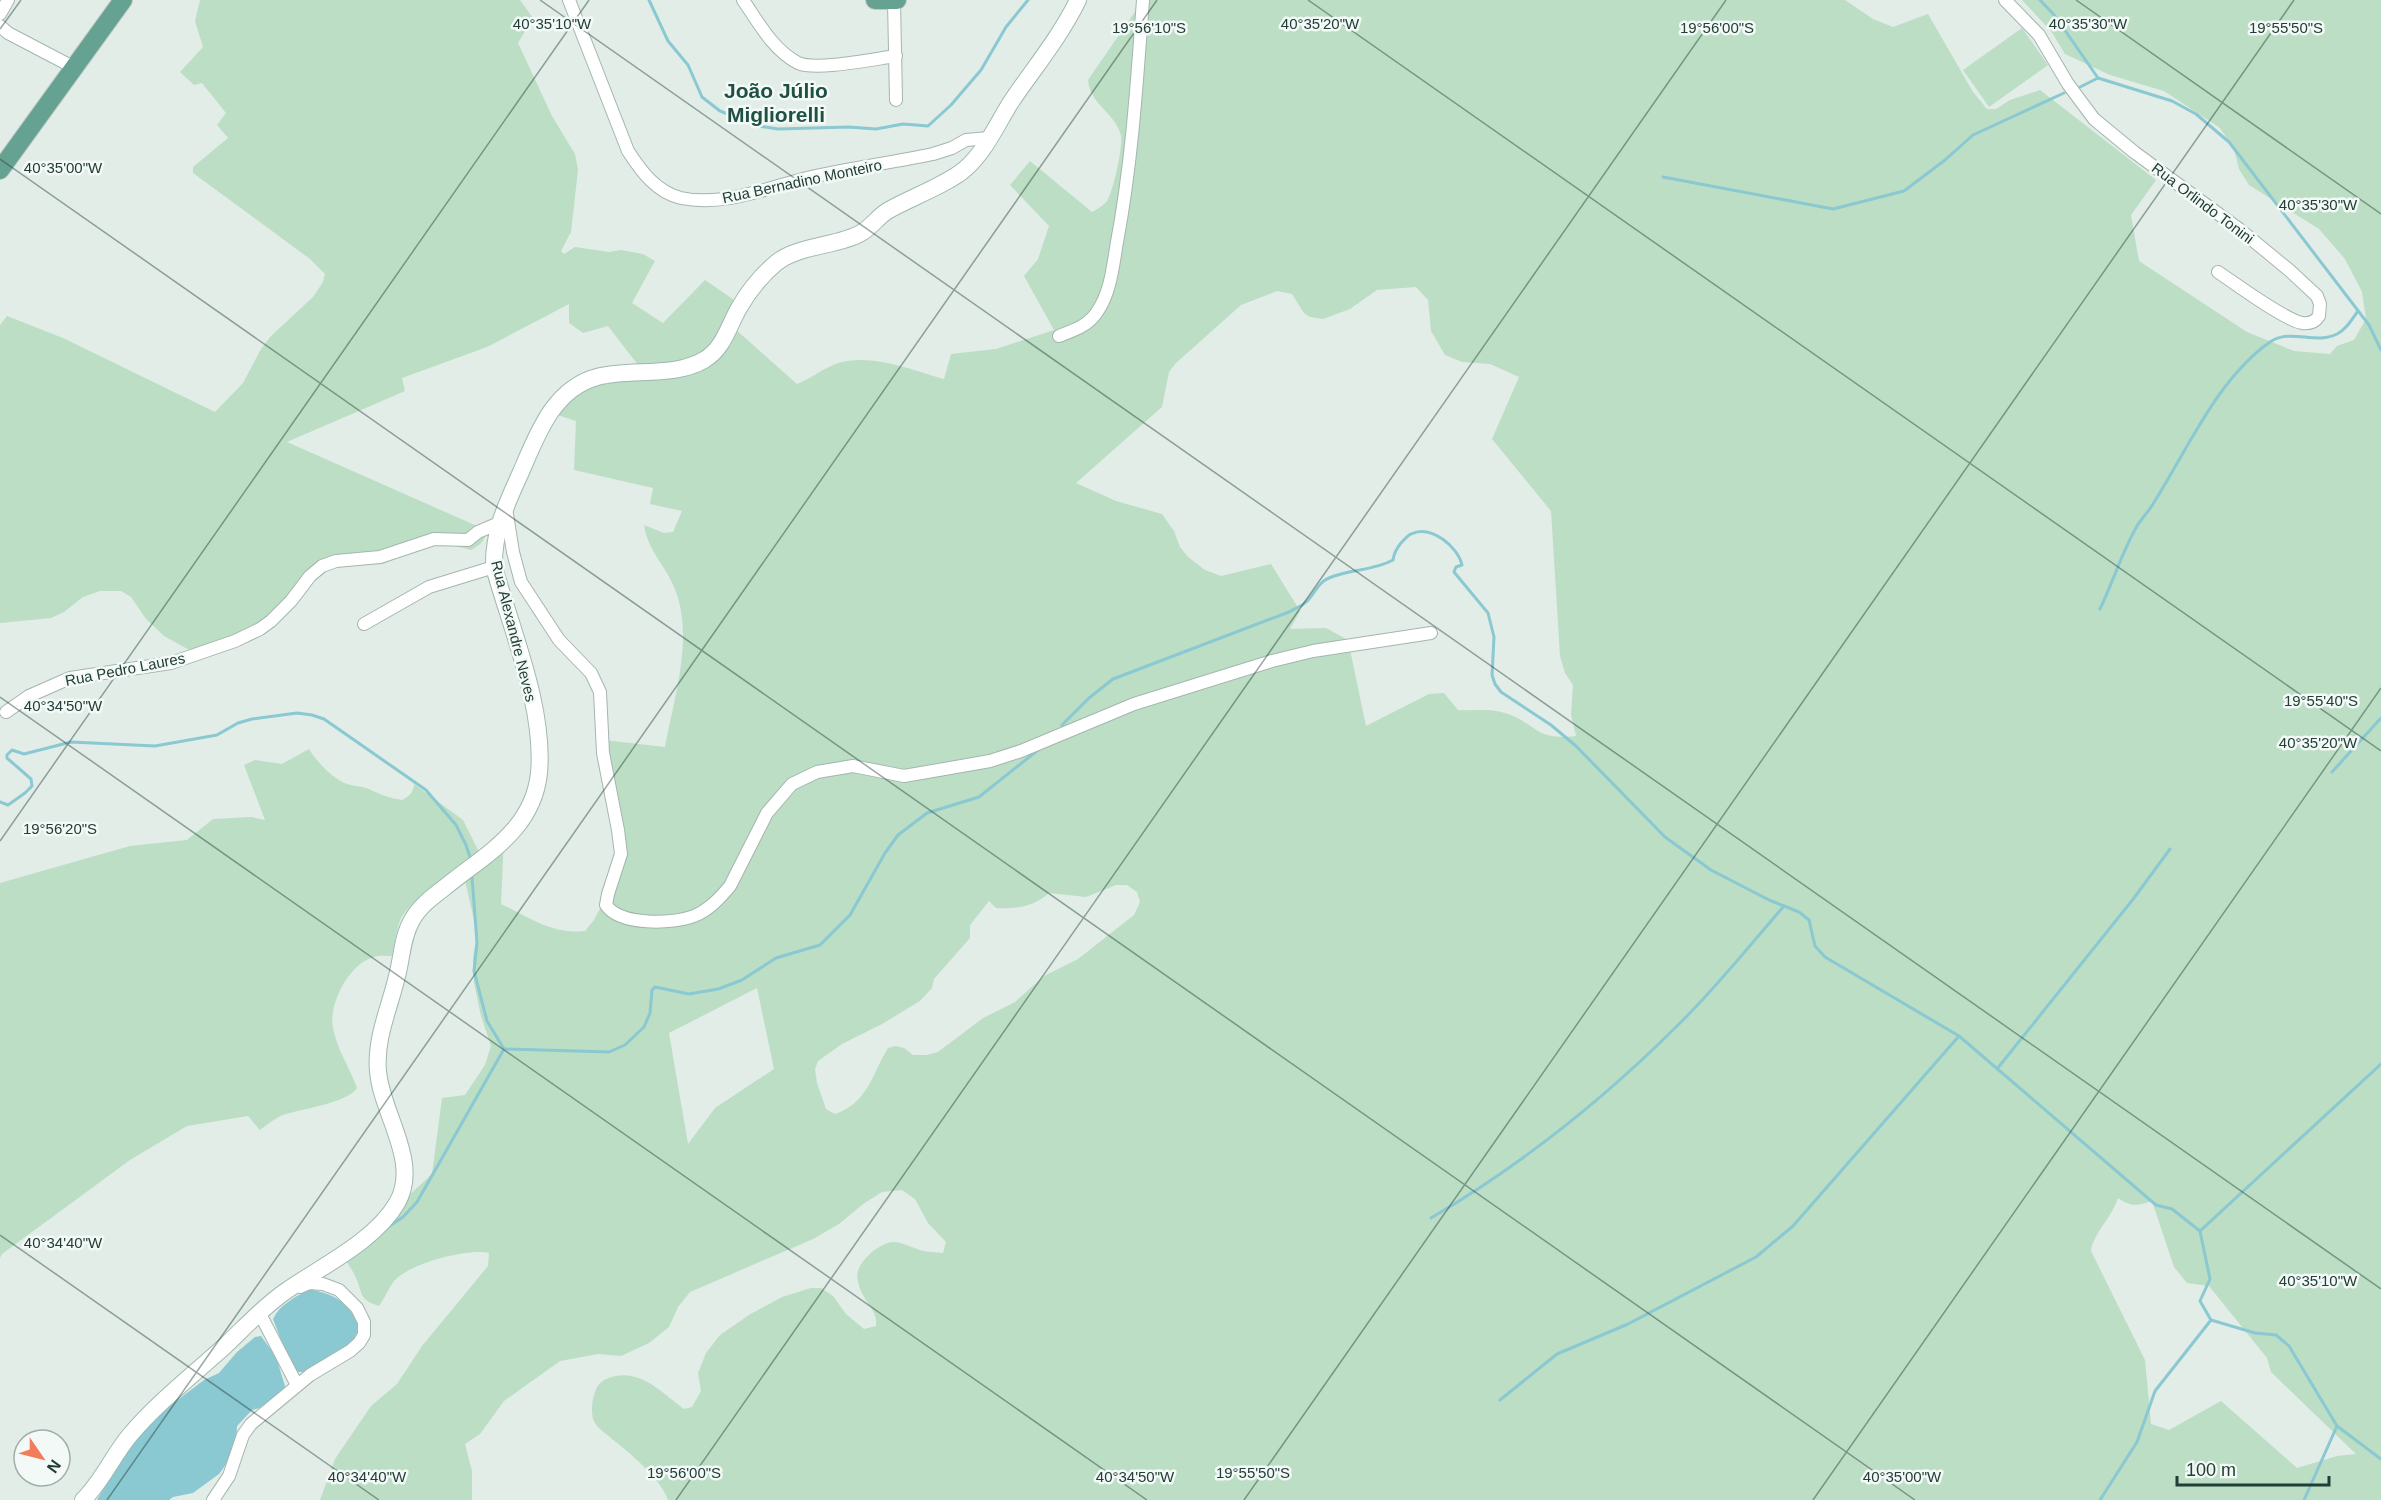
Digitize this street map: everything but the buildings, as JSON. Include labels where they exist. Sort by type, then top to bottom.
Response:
[{"type":"main road","points":[[0,170],[123,0]]},
{"type":"main road","points":[[875,0],[896,0]]},
{"type":"street","points":[[0,14],[8,0]]},
{"type":"street","name":"Rua Bernadino Monteiro","points":[[569,0],[628,151],[640,170],[653,184],[680,197],[700,201],[729,198],[808,178],[933,154],[952,148],[966,140],[989,138]]},
{"type":"street","points":[[743,0],[777,47],[804,65],[819,66],[896,56]]},
{"type":"street","points":[[896,0],[896,100]]},
{"type":"street","points":[[989,138],[1011,102],[1050,49],[1078,0]]},
{"type":"street","points":[[1059,336],[1089,322],[1103,302],[1109,287],[1125,202],[1143,0]]},
{"type":"street","name":"Rua Orlindo Tonini","points":[[2005,0],[2039,35],[2068,84],[2094,119],[2134,152],[2239,229],[2289,270],[2317,296],[2320,304],[2319,316],[2311,322],[2303,323],[2288,317],[2218,272]]},
{"type":"street","points":[[0,26],[8,33],[74,67]]},
{"type":"street","name":"Rua Alexandre Neves","points":[[282,1294],[367,1237],[385,1220],[404,1189],[405,1164],[384,1100],[378,1073],[378,1061],[386,1013],[397,978],[406,934],[412,920],[436,894],[505,841],[530,808],[537,786],[539,759],[536,721],[518,647],[494,567],[495,538],[499,523],[537,434],[554,407],[574,387],[597,377],[685,368],[705,359],[724,339],[744,301],[777,262],[793,254],[859,234],[883,213],[964,170],[989,138]]},
{"type":"street","points":[[506,505],[513,552],[521,582],[559,640],[591,673],[600,692],[603,753],[621,854],[606,905],[624,918],[681,921],[708,908],[722,897],[730,886],[767,813],[783,793],[803,777],[817,772],[840,766],[853,766],[904,776],[990,761],[1021,751],[1134,704],[1272,661],[1313,651],[1431,633]]},
{"type":"street","name":"Rua Pedro Laures","points":[[6,712],[29,696],[70,678],[171,663],[235,641],[271,621],[291,601],[316,569],[327,564],[380,557],[434,539],[468,540],[478,532],[499,523]]},
{"type":"street","points":[[364,624],[429,587],[494,567]]},
{"type":"street","points":[[83,1500],[115,1454],[144,1420],[282,1294],[309,1283],[331,1286],[348,1297],[357,1308],[364,1322],[364,1335],[359,1344],[297,1385],[256,1419],[246,1431],[230,1476],[213,1500]]},
{"type":"street","points":[[260,1314],[297,1385]]},
{"type":"green space","points":[[200,0],[520,0],[533,18],[518,43],[552,116],[575,154],[578,170],[571,232],[561,251],[564,254],[575,247],[609,252],[621,250],[643,254],[655,261],[632,303],[663,323],[705,280],[740,304],[734,328],[797,384],[833,365],[851,360],[878,361],[944,379],[951,354],[996,349],[1054,330],[1024,276],[1038,259],[1049,226],[1010,185],[1030,161],[1092,212],[1107,201],[1117,169],[1121,136],[1114,121],[1093,96],[1088,80],[1143,0],[1845,0],[1873,19],[1893,27],[1928,14],[1973,92],[1987,109],[1996,109],[2010,100],[2040,90],[2156,180],[2131,215],[2139,261],[2247,332],[2294,351],[2330,354],[2337,346],[2354,340],[2366,319],[2362,292],[2345,259],[2319,229],[2249,185],[2239,169],[2234,149],[2220,128],[2164,91],[2110,75],[2065,54],[2051,31],[2022,0],[2381,0],[2381,1500],[668,1500],[659,1484],[644,1467],[594,1422],[592,1405],[598,1386],[612,1377],[626,1375],[635,1377],[652,1385],[684,1409],[692,1407],[701,1391],[698,1373],[706,1353],[720,1335],[749,1315],[782,1297],[811,1288],[821,1288],[833,1296],[846,1314],[864,1329],[876,1326],[874,1313],[862,1293],[857,1276],[867,1256],[877,1248],[893,1242],[923,1251],[943,1253],[946,1242],[928,1223],[915,1199],[902,1190],[882,1192],[839,1224],[813,1239],[690,1292],[678,1307],[669,1327],[649,1343],[621,1356],[598,1354],[560,1361],[504,1401],[480,1434],[465,1444],[472,1471],[472,1500],[320,1500],[335,1459],[371,1406],[397,1384],[422,1346],[488,1266],[489,1253],[479,1252],[453,1255],[424,1263],[394,1281],[379,1306],[365,1299],[344,1256],[432,1174],[442,1098],[465,1095],[485,1065],[491,1046],[481,1016],[474,983],[473,957],[477,933],[464,876],[427,894],[410,906],[399,923],[392,956],[378,956],[365,961],[356,967],[342,986],[332,1019],[337,1044],[357,1088],[352,1093],[334,1102],[283,1115],[260,1130],[248,1116],[187,1126],[130,1160],[2,1254],[0,1258],[0,883],[130,846],[187,840],[213,819],[251,817],[265,820],[244,765],[255,760],[282,764],[309,749],[326,770],[347,784],[402,800],[411,794],[414,784],[463,820],[479,852],[504,838],[501,904],[552,928],[574,932],[585,931],[594,920],[610,890],[616,858],[604,740],[665,747],[681,667],[683,625],[674,587],[649,542],[644,525],[664,533],[673,532],[682,511],[650,504],[653,488],[574,470],[576,421],[545,411],[550,402],[638,365],[608,326],[583,333],[569,323],[569,304],[487,347],[402,378],[405,391],[287,442],[486,530],[482,542],[471,550],[441,542],[424,546],[383,564],[336,566],[319,573],[286,614],[261,636],[217,654],[202,657],[164,636],[146,619],[131,597],[121,591],[100,591],[83,597],[64,612],[51,618],[0,623],[0,325],[7,316],[63,338],[215,412],[243,383],[261,349],[271,336],[313,297],[323,282],[325,274],[310,259],[193,173],[193,167],[228,138],[217,125],[226,113],[202,83],[194,85],[180,72],[203,47],[195,21]],"holes":[[[1416,287],[1428,300],[1431,331],[1445,355],[1462,362],[1490,364],[1519,377],[1492,439],[1551,511],[1560,656],[1565,673],[1573,685],[1571,715],[1576,736],[1562,737],[1544,734],[1516,717],[1499,711],[1458,710],[1444,693],[1429,694],[1366,726],[1348,640],[1326,628],[1290,629],[1300,611],[1271,564],[1221,576],[1205,570],[1188,557],[1180,547],[1174,531],[1162,514],[1116,501],[1076,483],[1162,407],[1169,372],[1176,363],[1241,305],[1277,291],[1292,294],[1304,313],[1310,317],[1323,319],[1350,309],[1377,290]],[[1116,885],[1127,885],[1137,892],[1140,902],[1134,915],[1078,959],[1044,976],[1015,1002],[983,1018],[938,1052],[913,1055],[904,1048],[895,1046],[888,1048],[868,1087],[855,1103],[835,1114],[826,1109],[817,1083],[815,1069],[818,1061],[842,1044],[920,1001],[932,988],[934,979],[970,938],[970,925],[989,901],[996,908],[1011,908],[1031,904],[1049,893],[1086,897]],[[757,988],[774,1069],[715,1108],[688,1144],[669,1033]],[[2118,1198],[2135,1205],[2152,1201],[2174,1267],[2187,1283],[2209,1286],[2267,1358],[2271,1372],[2356,1454],[2337,1456],[2297,1468],[2221,1401],[2169,1430],[2151,1424],[2145,1360],[2091,1251],[2095,1238]]]},
{"type":"green space","points":[[2022,28],[2048,65],[1989,107],[1963,70]]},
{"type":"water","points":[[309,1289],[340,1300],[359,1326],[354,1342],[305,1372],[298,1372],[290,1363],[273,1319],[284,1305]]},
{"type":"water","points":[[261,1336],[276,1357],[285,1386],[276,1398],[252,1410],[237,1426],[236,1443],[219,1474],[193,1493],[169,1500],[97,1500],[131,1440],[171,1405],[204,1380],[219,1373],[237,1352],[255,1337]]},
{"type":"waterway","points":[[649,0],[668,41],[688,65],[702,97],[720,111],[758,126],[778,129],[849,127],[876,129],[903,124],[928,126],[951,105],[981,70],[1006,27],[1028,0]]},
{"type":"waterway","points":[[2040,0],[2055,16],[2098,78],[2172,101],[2196,114],[2229,142],[2369,325],[2381,350]]},
{"type":"waterway","points":[[2080,87],[2098,78]]},
{"type":"waterway","points":[[1663,177],[1833,209],[1904,191],[1973,135],[2064,93]]},
{"type":"waterway","points":[[2100,609],[2137,526],[2153,504],[2204,417],[2234,375],[2270,342],[2286,336],[2329,337],[2343,330],[2358,311]]},
{"type":"waterway","points":[[1062,725],[1089,698],[1113,679],[1289,612],[1305,603],[1320,584],[1329,578],[1393,560],[1398,547],[1410,535],[1419,532],[1435,535],[1455,551],[1462,565],[1456,567],[1454,572],[1488,613],[1494,637],[1492,675],[1501,692],[1551,725],[1576,746],[1665,837],[1711,870],[1769,900],[1799,912],[1809,920],[1815,946],[1825,957],[1959,1036],[2156,1205],[2172,1209],[2200,1231],[2210,1279],[2200,1301],[2211,1320],[2255,1333],[2276,1335],[2289,1346],[2337,1426],[2381,1459]]},
{"type":"waterway","points":[[0,802],[8,805],[32,786],[31,779],[7,758],[12,750],[24,754],[71,742],[155,746],[217,735],[238,723],[252,719],[297,713],[324,719],[426,790],[456,825],[470,857]]},
{"type":"waterway","points":[[2332,772],[2381,718]]},
{"type":"waterway","points":[[504,1049],[609,1052],[625,1045],[644,1027],[650,1013],[652,990],[655,987],[689,994],[718,989],[742,980],[776,958],[820,945],[850,915],[885,853],[898,835],[927,813],[979,797],[1038,750]]},
{"type":"waterway","points":[[1997,1069],[2134,898],[2170,849]]},
{"type":"waterway","points":[[472,877],[477,943],[474,971],[487,1021],[504,1049]]},
{"type":"waterway","points":[[1431,1218],[1529,1153],[1621,1079],[1692,1011],[1784,906]]},
{"type":"waterway","points":[[1500,1400],[1557,1354],[1628,1324],[1756,1257],[1793,1226],[1959,1036]]},
{"type":"waterway","points":[[388,1227],[403,1217],[417,1202],[504,1049]]},
{"type":"waterway","points":[[2200,1231],[2381,1064]]},
{"type":"waterway","points":[[2100,1500],[2137,1442],[2155,1391],[2211,1320]]},
{"type":"waterway","points":[[2304,1500],[2337,1426]]},
{"type":"district","name":"João Júlio Migliorelli","points":[[776,102]]}]
